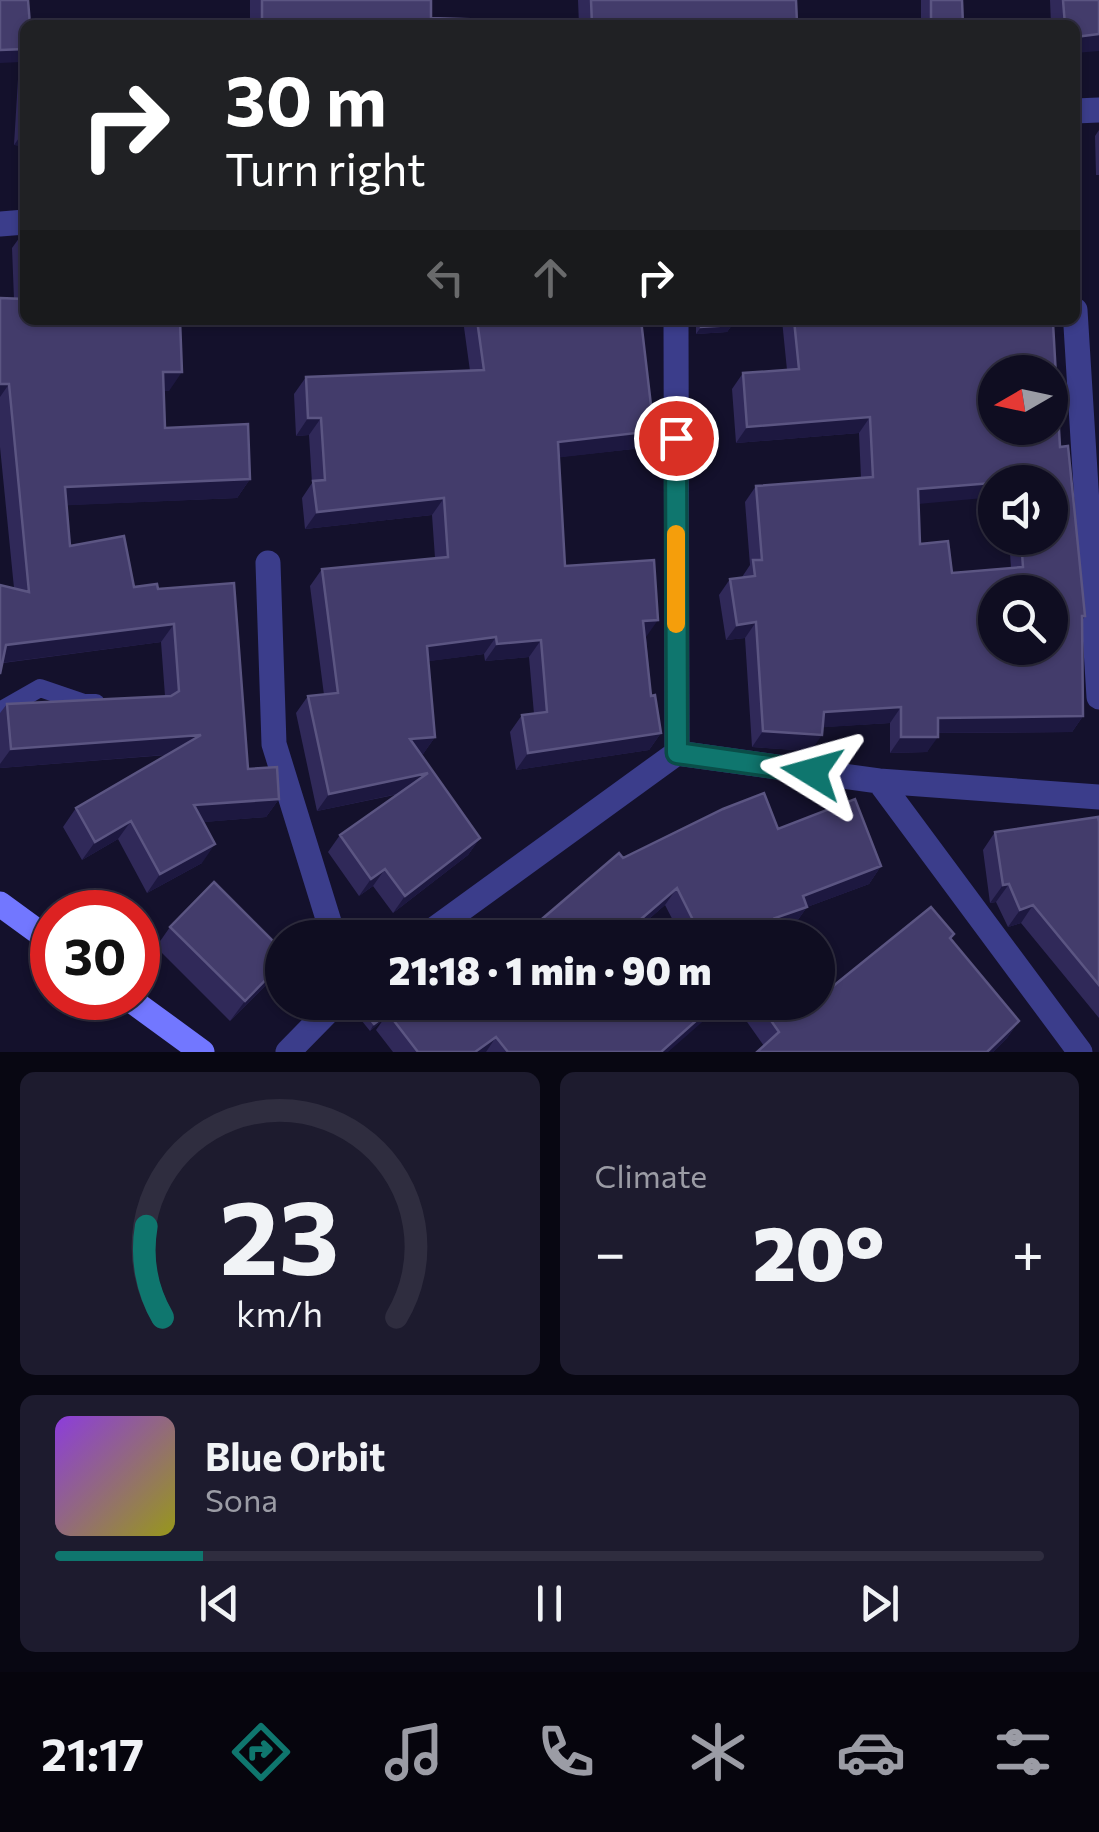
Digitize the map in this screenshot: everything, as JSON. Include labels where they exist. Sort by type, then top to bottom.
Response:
[{"type":"main road","points":[[0,904],[30,926]]},
{"type":"main road","points":[[158,1020],[202,1052]]},
{"type":"street","points":[[676,325],[677,753]]},
{"type":"street","points":[[1076,325],[1099,697]]},
{"type":"street","points":[[268,563],[274,744],[328,920]]},
{"type":"street","points":[[447,920],[677,753],[879,781],[1099,796]]},
{"type":"street","points":[[879,781],[1080,1052]]},
{"type":"street","points":[[288,1052],[319,1020]]},
{"type":"lane","points":[[0,711],[40,688],[84,703],[119,703]]},
{"type":"building","points":[[0,0],[28,0],[30,20],[20,20],[20,49],[0,50]]},
{"type":"building","points":[[262,0],[431,0],[431,18],[496,20],[262,20]]},
{"type":"building","points":[[591,0],[796,0],[797,20],[592,20]]},
{"type":"building","points":[[931,0],[962,0],[963,20],[931,20]]},
{"type":"building","points":[[1063,0],[1099,0],[1099,34],[1080,36],[1080,20],[1065,20]]},
{"type":"building","points":[[0,298],[20,299],[20,325],[180,325],[182,372],[163,372],[165,428],[248,424],[250,479],[65,487],[70,546],[124,536],[134,587],[234,583],[248,769],[277,767],[279,799],[194,805],[215,844],[160,874],[131,821],[95,842],[76,808],[201,735],[11,749],[7,704],[171,696],[179,691],[174,624],[6,645],[0,674],[0,585],[29,592],[9,384],[0,384]]},
{"type":"building","points":[[478,325],[642,325],[654,431],[558,442],[565,566],[654,560],[658,620],[643,621],[651,696],[655,695],[661,733],[528,753],[522,715],[547,712],[541,640],[497,644],[496,637],[427,646],[435,737],[410,739],[480,838],[405,896],[385,869],[371,879],[340,835],[428,773],[329,794],[308,696],[338,693],[322,569],[448,557],[444,498],[317,512],[313,481],[325,480],[321,418],[308,418],[306,377],[484,370]]},
{"type":"building","points":[[795,325],[1053,325],[1055,355],[978,355],[978,445],[1068,446],[1085,616],[1083,716],[938,718],[938,737],[901,737],[901,707],[824,712],[822,735],[763,731],[756,622],[737,625],[730,579],[755,576],[753,560],[762,560],[756,486],[873,477],[870,417],[747,427],[743,373],[799,369]]},
{"type":"building","points":[[764,793],[778,829],[855,799],[881,866],[803,896],[807,907],[777,920],[693,920],[677,888],[640,920],[542,919],[619,853],[623,858]]},
{"type":"building","points":[[1098,817],[1099,985],[1033,905],[1020,910],[1009,884],[1003,885],[995,832]]},
{"type":"building","points":[[214,882],[265,933],[265,980],[245,1001],[170,927]]},
{"type":"building","points":[[931,907],[954,934],[950,938],[1019,1021],[987,1052],[757,1052],[779,1032],[771,1020],[835,1020],[835,985]]},
{"type":"building","points":[[393,1020],[697,1020],[661,1052],[508,1052],[496,1037],[475,1052],[418,1052]]},
{"type":"slow traffic","points":[[676,534],[676,624]]},
{"type":"route","points":[[676,438],[677,753],[812,772]]}]
